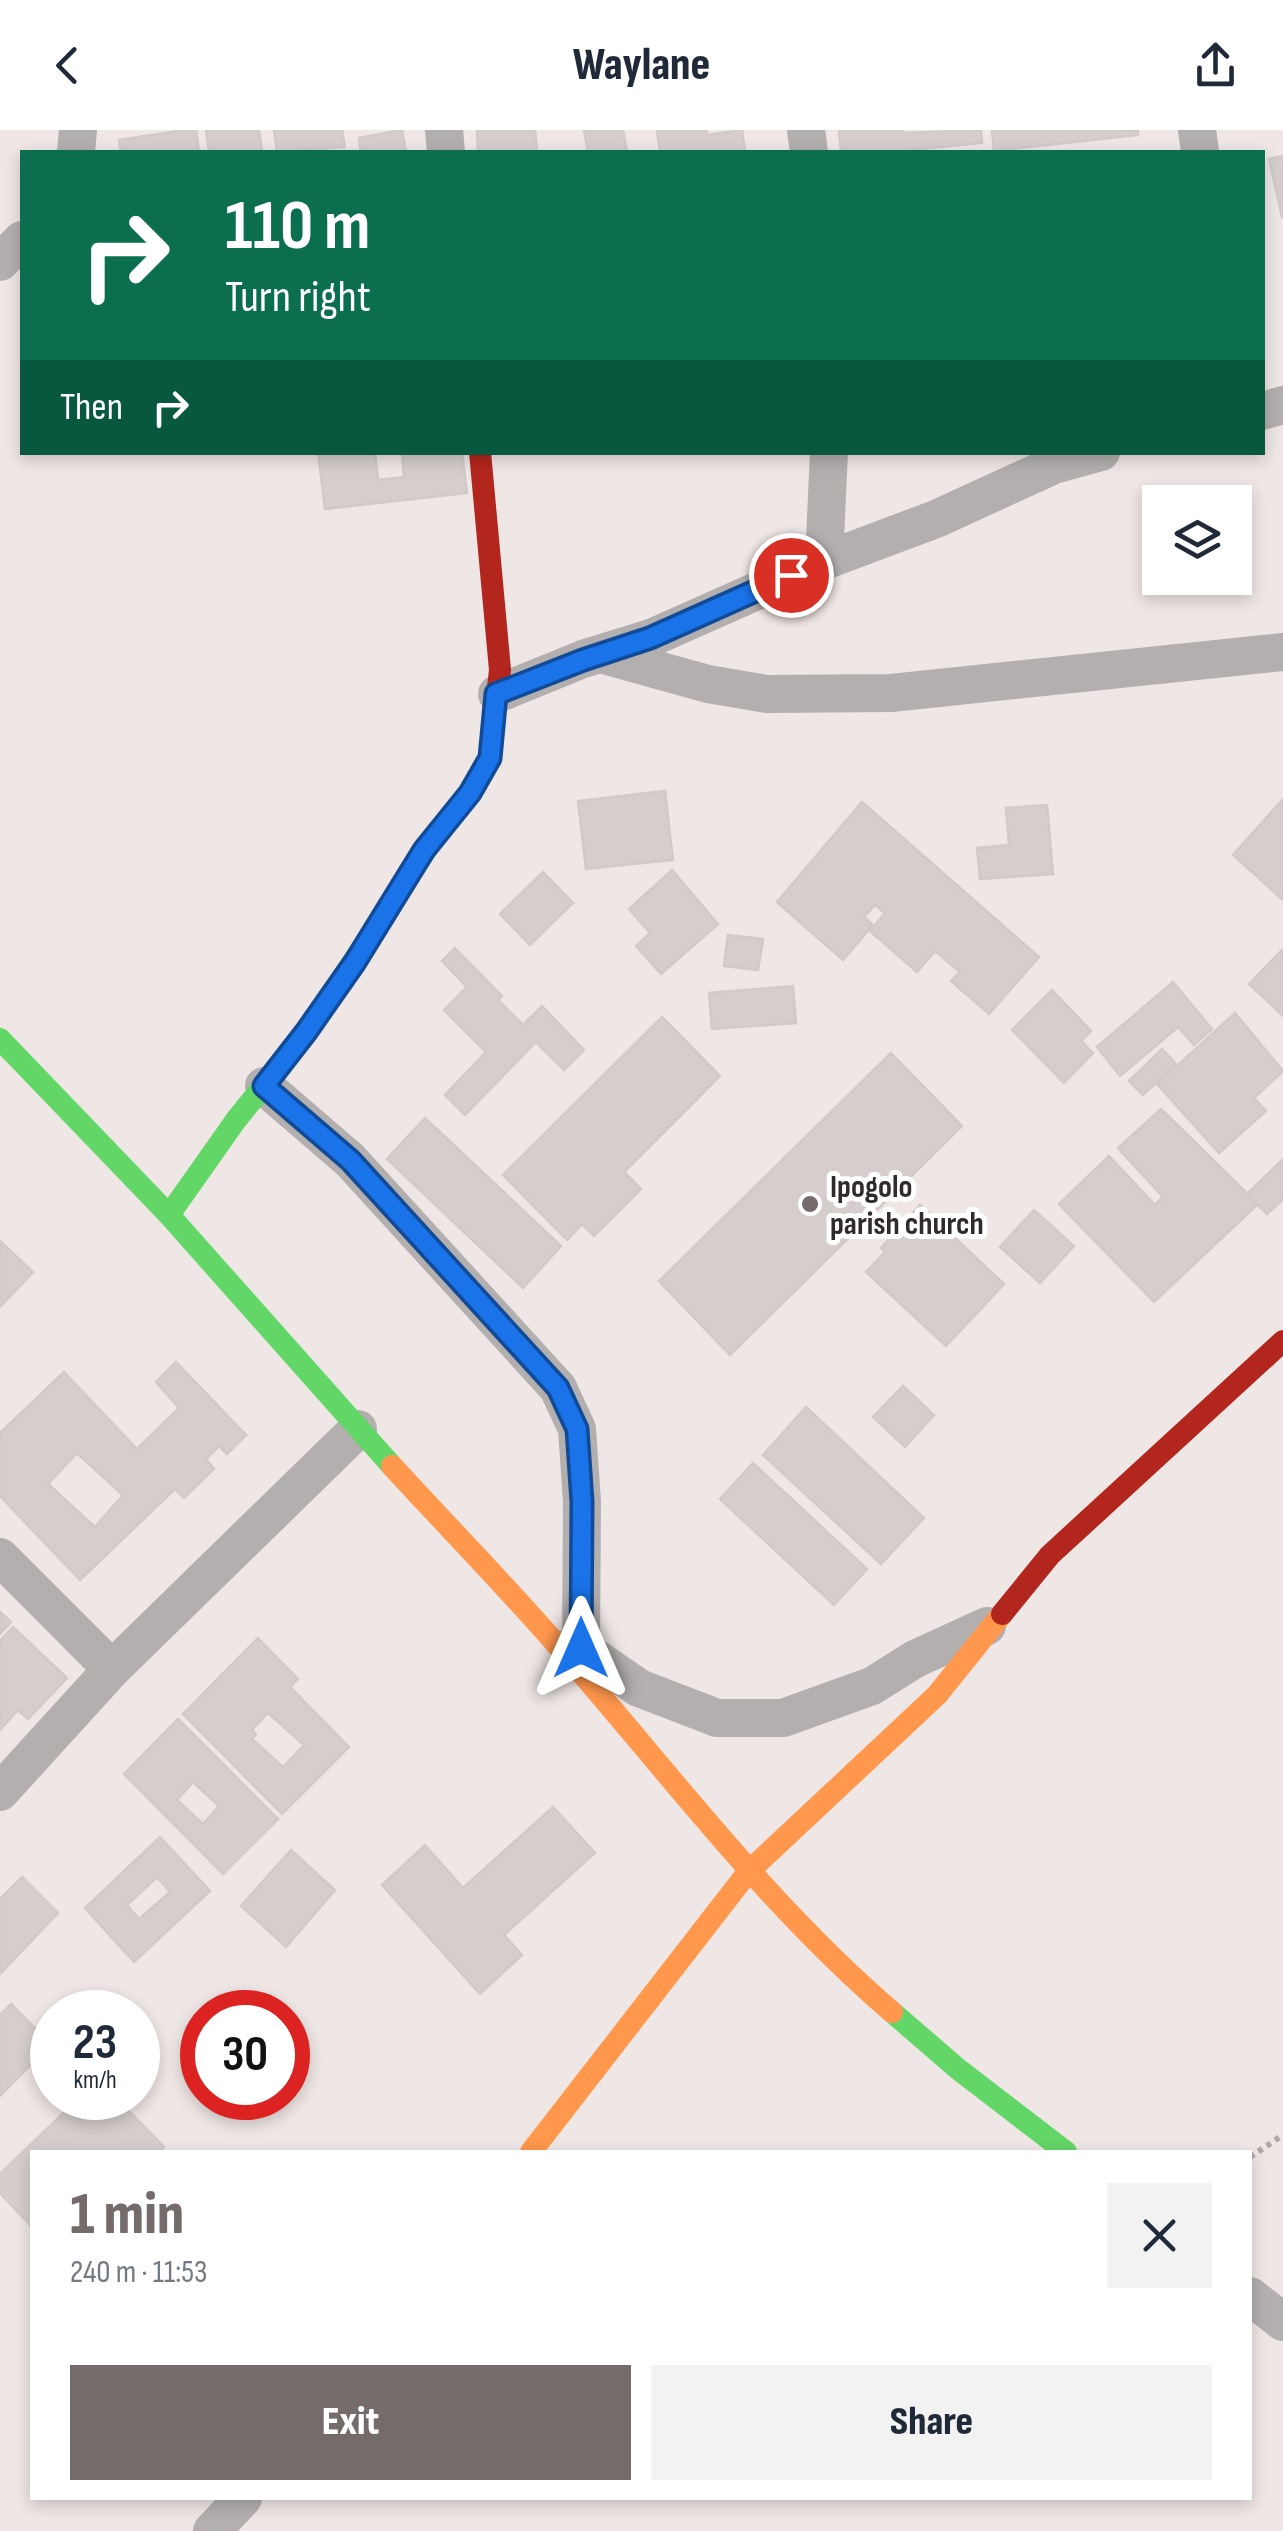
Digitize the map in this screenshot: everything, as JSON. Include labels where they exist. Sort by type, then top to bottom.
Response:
[{"type":"street","points":[[0,262],[20,242]]},
{"type":"street","points":[[169,1215],[346,976],[424,850],[470,793],[490,758],[500,670],[480,455]]},
{"type":"street","points":[[824,560],[829,455]]},
{"type":"street","points":[[496,694],[650,638],[824,560],[936,519],[1054,466],[1091,455]]},
{"type":"street","points":[[600,654],[708,684],[767,694],[891,692],[1283,652]]},
{"type":"street","points":[[0,1039],[169,1215],[358,1429],[570,1647],[748,1872],[858,1983],[958,2069],[1063,2150]]},
{"type":"street","points":[[264,1086],[350,1160],[558,1388],[577,1429],[582,1502],[570,1647]]},
{"type":"street","points":[[534,2150],[748,1872],[937,1694],[1050,1555],[1283,1340]]},
{"type":"street","points":[[0,1792],[112,1669],[358,1429]]},
{"type":"street","points":[[0,1557],[112,1669]]},
{"type":"street","points":[[570,1647],[639,1688],[717,1718],[783,1718],[872,1686],[915,1659],[996,1622]]},
{"type":"street","points":[[1252,2298],[1283,2322]]},
{"type":"street","points":[[212,2531],[240,2500]]},
{"type":"path","points":[[1252,2156],[1283,2135]]},
{"type":"building","points":[[196,130],[199,150],[121,150],[119,140]]},
{"type":"building","points":[[206,130],[259,130],[262,150],[209,150]]},
{"type":"building","points":[[274,130],[342,130],[345,147],[304,150],[277,150]]},
{"type":"building","points":[[402,130],[406,150],[361,150],[359,138]]},
{"type":"building","points":[[477,130],[535,130],[537,150],[478,150]]},
{"type":"building","points":[[584,130],[623,130],[627,150],[588,150]]},
{"type":"building","points":[[657,130],[706,130],[707,135],[742,130],[745,150],[660,150]]},
{"type":"building","points":[[839,130],[981,130],[982,143],[912,150],[841,150]]},
{"type":"building","points":[[992,130],[1138,130],[1138,135],[994,150]]},
{"type":"building","points":[[1283,156],[1283,217],[1282,217],[1269,159]]},
{"type":"building","points":[[318,455],[375,455],[378,480],[404,477],[402,455],[462,455],[467,493],[325,509]]},
{"type":"building","points":[[665,791],[673,860],[586,869],[578,801]]},
{"type":"building","points":[[1283,799],[1283,900],[1233,855]]},
{"type":"building","points":[[862,802],[1039,957],[989,1014],[951,981],[960,972],[935,951],[917,972],[870,931],[885,913],[875,905],[864,917],[873,925],[843,960],[777,902]]},
{"type":"building","points":[[1047,805],[1053,874],[980,879],[977,848],[1009,845],[1006,808]]},
{"type":"building","points":[[672,870],[718,924],[661,974],[636,946],[650,933],[629,909]]},
{"type":"building","points":[[543,872],[573,903],[530,945],[500,914]]},
{"type":"building","points":[[728,935],[763,939],[758,970],[724,966]]},
{"type":"building","points":[[455,948],[502,996],[498,1000],[523,1025],[542,1006],[584,1050],[564,1070],[536,1042],[465,1115],[445,1095],[486,1052],[444,1010],[467,987],[442,961]]},
{"type":"building","points":[[1283,949],[1283,1016],[1249,984]]},
{"type":"building","points":[[1173,982],[1212,1029],[1194,1045],[1178,1027],[1120,1076],[1097,1047]]},
{"type":"building","points":[[793,986],[796,1023],[712,1029],[709,993]]},
{"type":"building","points":[[1052,990],[1091,1031],[1081,1041],[1093,1053],[1064,1083],[1012,1030]]},
{"type":"building","points":[[1235,1013],[1283,1071],[1254,1098],[1266,1111],[1219,1153],[1157,1084]]},
{"type":"building","points":[[662,1017],[720,1076],[624,1172],[641,1189],[594,1236],[582,1224],[567,1240],[503,1175]]},
{"type":"building","points":[[1162,1049],[1176,1064],[1143,1095],[1129,1081]]},
{"type":"building","name":"Ipogolo parish church","points":[[891,1053],[962,1126],[730,1355],[659,1281]]},
{"type":"building","points":[[1161,1109],[1258,1204],[1154,1302],[1059,1204],[1109,1156],[1155,1205],[1163,1197],[1118,1148]]},
{"type":"building","points":[[425,1118],[561,1246],[523,1288],[387,1159]]},
{"type":"building","points":[[1283,1159],[1283,1199],[1267,1214],[1247,1194]]},
{"type":"building","points":[[920,1205],[1004,1284],[946,1346],[866,1272],[885,1252],[881,1248]]},
{"type":"building","points":[[1034,1210],[1074,1246],[1040,1283],[1000,1247]]},
{"type":"building","points":[[0,1241],[33,1272],[0,1307]]},
{"type":"building","points":[[176,1362],[246,1435],[227,1454],[219,1446],[206,1459],[214,1469],[184,1498],[175,1489],[80,1580],[0,1496],[0,1433],[64,1372],[137,1449],[179,1408],[156,1382]],"holes":[[[77,1453],[123,1495],[95,1527],[48,1484]]]},
{"type":"building","points":[[903,1386],[934,1415],[905,1447],[873,1417]]},
{"type":"building","points":[[806,1407],[924,1518],[881,1564],[763,1455]]},
{"type":"building","points":[[753,1463],[867,1569],[834,1605],[720,1499]]},
{"type":"building","points":[[0,1612],[11,1622],[0,1634]]},
{"type":"building","points":[[13,1627],[67,1678],[28,1719],[18,1710],[0,1730],[0,1641]]},
{"type":"building","points":[[258,1638],[298,1679],[290,1687],[349,1747],[282,1814],[183,1714]],"holes":[[[268,1713],[304,1745],[283,1767],[252,1739],[256,1734],[252,1730]]]},
{"type":"building","points":[[178,1719],[278,1819],[223,1874],[124,1774]],"holes":[[[193,1782],[219,1806],[203,1824],[177,1800]]]},
{"type":"building","points":[[553,1807],[595,1853],[504,1935],[522,1955],[480,1994],[382,1885],[425,1845],[463,1888]]},
{"type":"building","points":[[160,1837],[210,1891],[134,1962],[85,1908]],"holes":[[[157,1877],[170,1892],[139,1919],[127,1905]]]},
{"type":"building","points":[[291,1850],[335,1890],[286,1947],[241,1906]]},
{"type":"building","points":[[22,1877],[58,1913],[0,1974],[0,1899]]},
{"type":"building","points":[[11,2004],[30,2023],[30,2065],[0,2096],[0,2015]]},
{"type":"building","points":[[56,2120],[138,2120],[164,2147],[30,2150],[30,2225],[0,2193],[0,2174]]},
{"type":"traffic: fast","points":[[169,1215],[236,1120],[307,1032],[434,838]]},
{"type":"traffic: fast","points":[[0,1039],[169,1215],[392,1466]]},
{"type":"traffic: fast","points":[[892,2012],[958,2069],[1063,2150]]},
{"type":"traffic: slow","points":[[392,1466],[538,1623],[759,1881],[892,2012]]},
{"type":"traffic: slow","points":[[533,2150],[748,1872],[937,1695],[1002,1614]]},
{"type":"traffic: jam","points":[[434,838],[470,793],[490,758],[500,670],[480,455]]},
{"type":"traffic: jam","points":[[1002,1614],[1050,1555],[1283,1341]]},
{"type":"place","name":"Ipogolo parish church","points":[[810,1204]]},
{"type":"route","points":[[581,1648],[582,1502],[577,1429],[558,1388],[350,1160],[264,1086],[355,962],[424,850],[470,793],[490,758],[496,694],[650,638],[791,575]]}]
